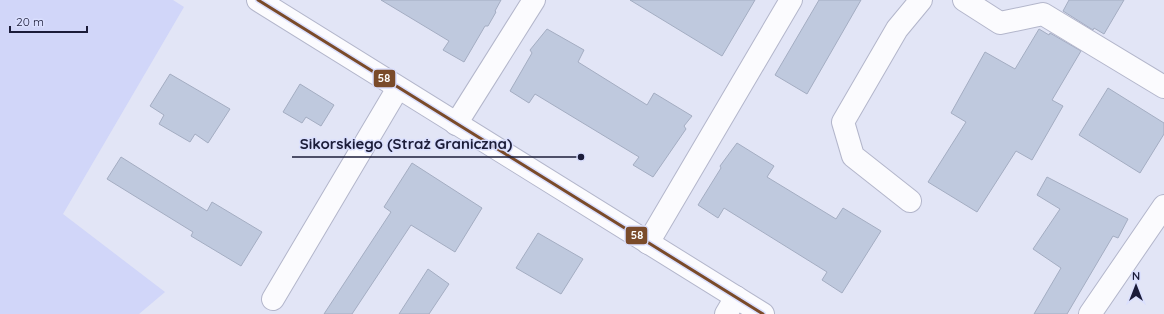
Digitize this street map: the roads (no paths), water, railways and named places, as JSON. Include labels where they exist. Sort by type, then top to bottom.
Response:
[{"type":"main road","points":[[258,0],[648,242],[731,306],[764,314]]},
{"type":"main road","points":[[456,124],[533,0]]},
{"type":"main road","points":[[648,242],[791,0]]},
{"type":"main road","points":[[910,202],[853,156],[843,122],[897,29],[921,0]]},
{"type":"main road","points":[[964,0],[1000,23],[1043,14],[1164,88]]},
{"type":"main road","points":[[273,299],[398,88]]},
{"type":"main road","points":[[1090,314],[1164,206]]},
{"type":"place","name":"Sikorskiego (Straż Graniczna)","points":[[581,157]]}]
